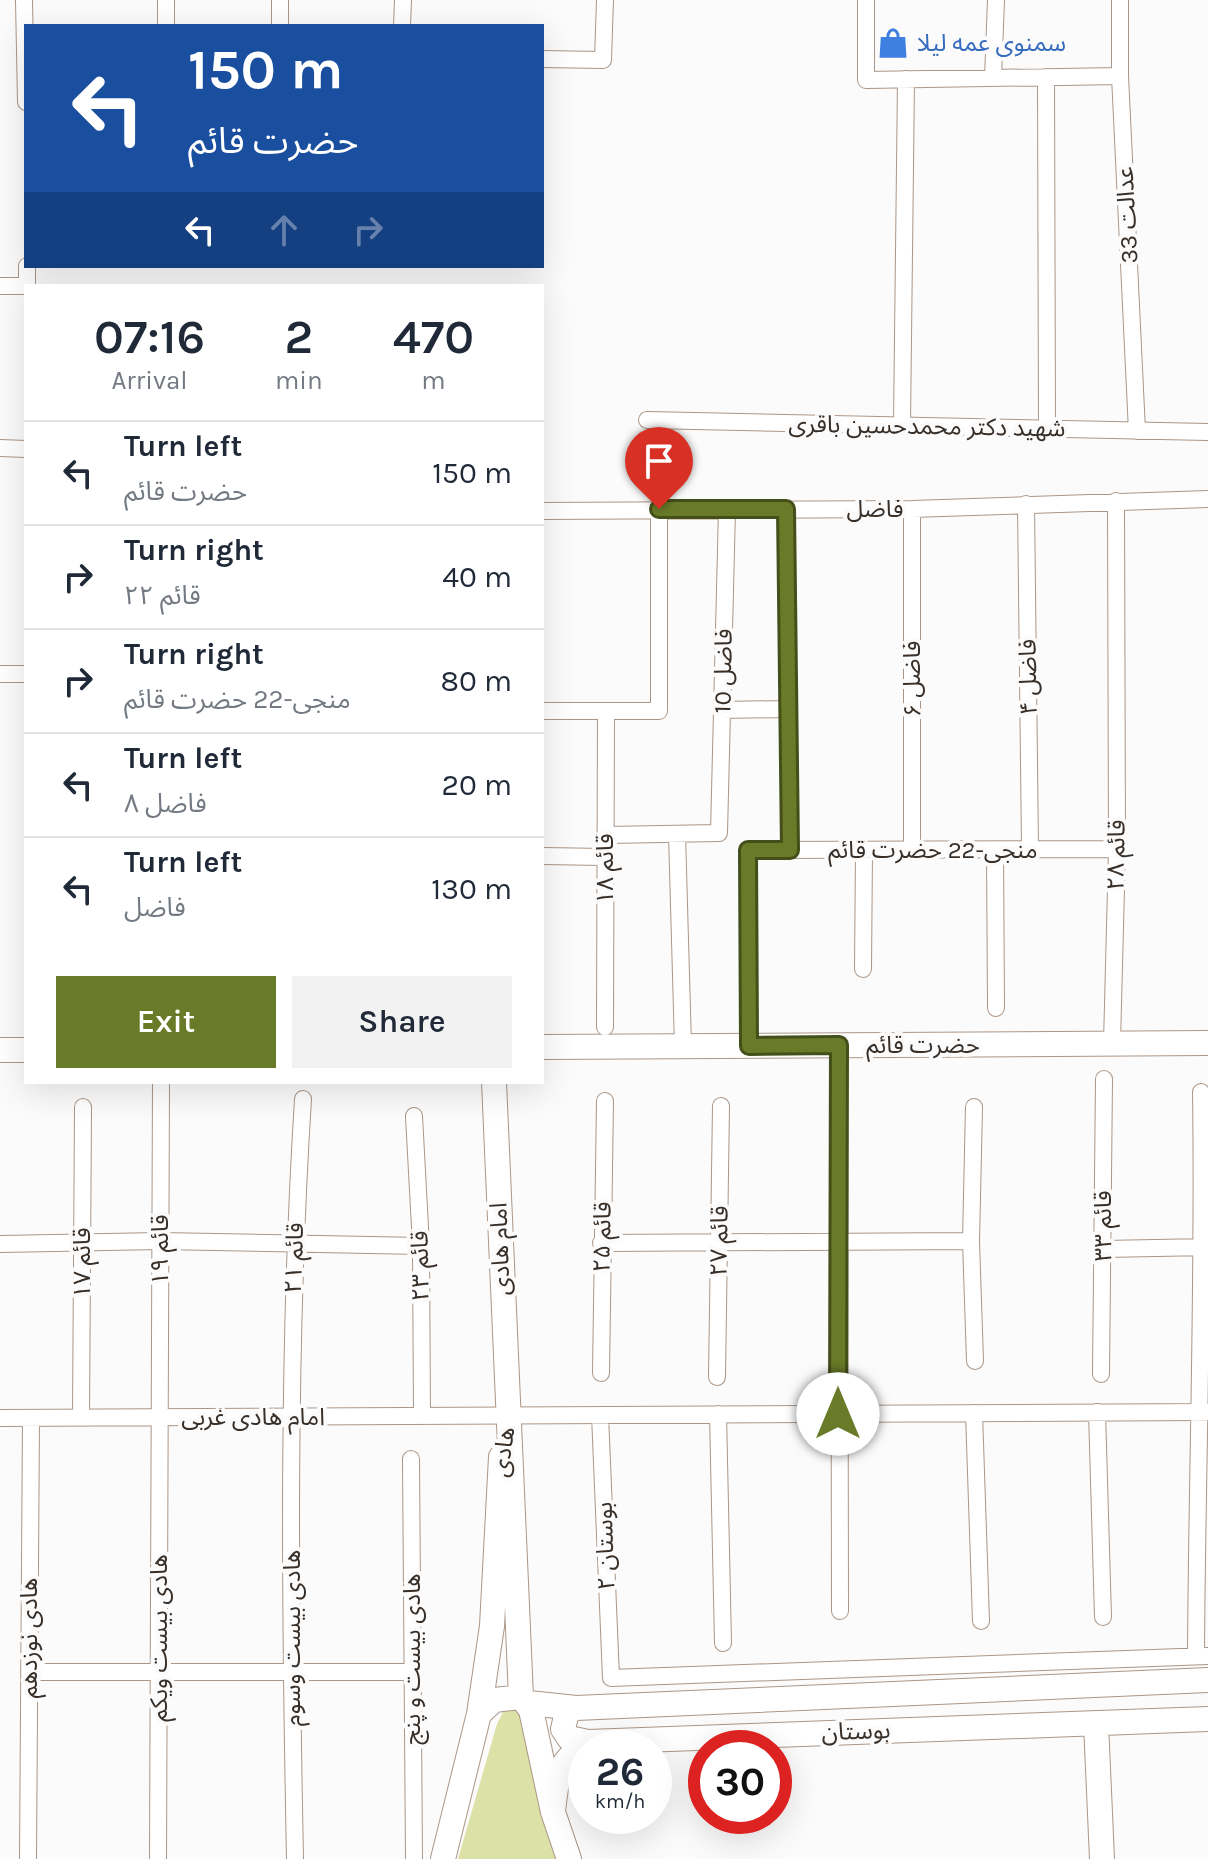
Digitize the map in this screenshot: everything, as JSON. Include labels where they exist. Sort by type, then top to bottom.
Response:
[{"type":"street","points":[[24,0],[24,24]]},
{"type":"street","points":[[166,0],[166,24]]},
{"type":"street","points":[[280,0],[280,24]]},
{"type":"street","points":[[402,24],[403,0]]},
{"type":"street","points":[[544,59],[603,60],[605,0]]},
{"type":"street","points":[[866,0],[866,80],[1120,76]]},
{"type":"street","points":[[993,78],[996,0]]},
{"type":"street","name":"عدالت 33","points":[[1120,0],[1120,76],[1137,431]]},
{"type":"street","points":[[1046,77],[1047,429]]},
{"type":"street","points":[[902,425],[906,79]]},
{"type":"street","points":[[0,286],[24,286]]},
{"type":"street","name":"شهید دکتر محمدحسین باقری","points":[[647,420],[1208,432]]},
{"type":"street","points":[[0,448],[24,449]]},
{"type":"street","name":"فاضل","points":[[544,511],[912,509],[1208,499]]},
{"type":"street","name":"قائم ۲۸","points":[[1112,1043],[1117,849],[1116,501]]},
{"type":"street","name":"فاضل ۴","points":[[1026,504],[1030,849]]},
{"type":"street","points":[[544,711],[659,711],[659,509]]},
{"type":"street","name":"فاضل 10","points":[[677,834],[719,833],[727,509]]},
{"type":"street","points":[[786,509],[790,850]]},
{"type":"street","name":"فاضل ۶","points":[[912,509],[912,850]]},
{"type":"street","points":[[0,674],[24,674]]},
{"type":"street","points":[[722,710],[788,709]]},
{"type":"street","name":"قائم ۱۸","points":[[605,1027],[606,711]]},
{"type":"street","points":[[605,835],[677,834],[683,1046]]},
{"type":"street","name":"منجی-22 حضرت قائم","points":[[749,1046],[748,850],[1117,849]]},
{"type":"street","points":[[863,969],[864,850]]},
{"type":"street","points":[[995,850],[996,1008]]},
{"type":"street","points":[[544,856],[605,857]]},
{"type":"street","name":"حضرت قائم","points":[[544,1047],[1208,1043]]},
{"type":"street","points":[[839,1045],[840,1611]]},
{"type":"street","points":[[0,1050],[24,1050]]},
{"type":"street","name":"قائم ۳۳","points":[[1101,1374],[1104,1079]]},
{"type":"street","name":"قائم ۱۹","points":[[159,1417],[161,1084]]},
{"type":"street","name":"امام هادی","points":[[494,1084],[507,1415]]},
{"type":"street","points":[[1201,1092],[1206,1247],[1202,1656]]},
{"type":"street","name":"قائم ۲۱","points":[[292,1416],[294,1243],[303,1099]]},
{"type":"street","name":"قائم ۲۵","points":[[601,1373],[605,1101]]},
{"type":"street","name":"قائم ۲۷","points":[[717,1377],[721,1106]]},
{"type":"street","name":"قائم ۱۷","points":[[81,1418],[83,1107]]},
{"type":"street","points":[[974,1107],[971,1241],[975,1361]]},
{"type":"street","name":"قائم ۲۳","points":[[414,1116],[421,1246],[422,1416]]},
{"type":"street","points":[[0,1244],[160,1241],[421,1246]]},
{"type":"street","points":[[601,1243],[971,1241]]},
{"type":"street","points":[[1103,1249],[1206,1247]]},
{"type":"street","points":[[1097,1412],[1103,1617]]},
{"type":"street","points":[[507,1415],[1203,1412]]},
{"type":"street","points":[[974,1413],[981,1621]]},
{"type":"street","points":[[718,1414],[723,1643]]},
{"type":"street","name":"امام هادی غربی","points":[[0,1418],[507,1415]]},
{"type":"street","name":"هادی","points":[[507,1415],[515,1487],[525,1700],[553,1812],[569,1859]]},
{"type":"street","name":"هادی","points":[[443,1859],[479,1714],[492,1626],[498,1486],[507,1415]]},
{"type":"street","name":"بوستان ۲","points":[[600,1415],[611,1678],[1202,1656]]},
{"type":"street","name":"هادی بیست وسوم","points":[[292,1416],[291,1672],[295,1859]]},
{"type":"street","name":"هادی بیست ویکم","points":[[158,1859],[159,1417]]},
{"type":"street","name":"هادی نوزدهم","points":[[28,1859],[31,1418]]},
{"type":"street","name":"هادی بیست و پنج","points":[[411,1459],[414,1859]]},
{"type":"street","points":[[29,1672],[411,1672]]},
{"type":"street","name":"بوستان","points":[[525,1700],[576,1708],[1208,1680]]},
{"type":"street","points":[[479,1714],[494,1700],[525,1700]]},
{"type":"street","points":[[568,1736],[563,1729],[567,1712],[576,1708]]},
{"type":"street","name":"بوستان","points":[[672,1739],[1208,1719]]},
{"type":"street","points":[[1096,1723],[1102,1859]]},
{"type":"street","points":[[553,1812],[557,1778],[568,1756]]},
{"type":"green space","points":[[513,1709],[521,1712],[560,1859],[458,1859],[497,1724],[503,1712]]},
{"type":"place","name":"سمنوی عمه لیلا","points":[[893,43]]},
{"type":"route","points":[[659,509],[786,509],[790,850],[748,850],[749,1046],[839,1045],[838,1414]]}]
